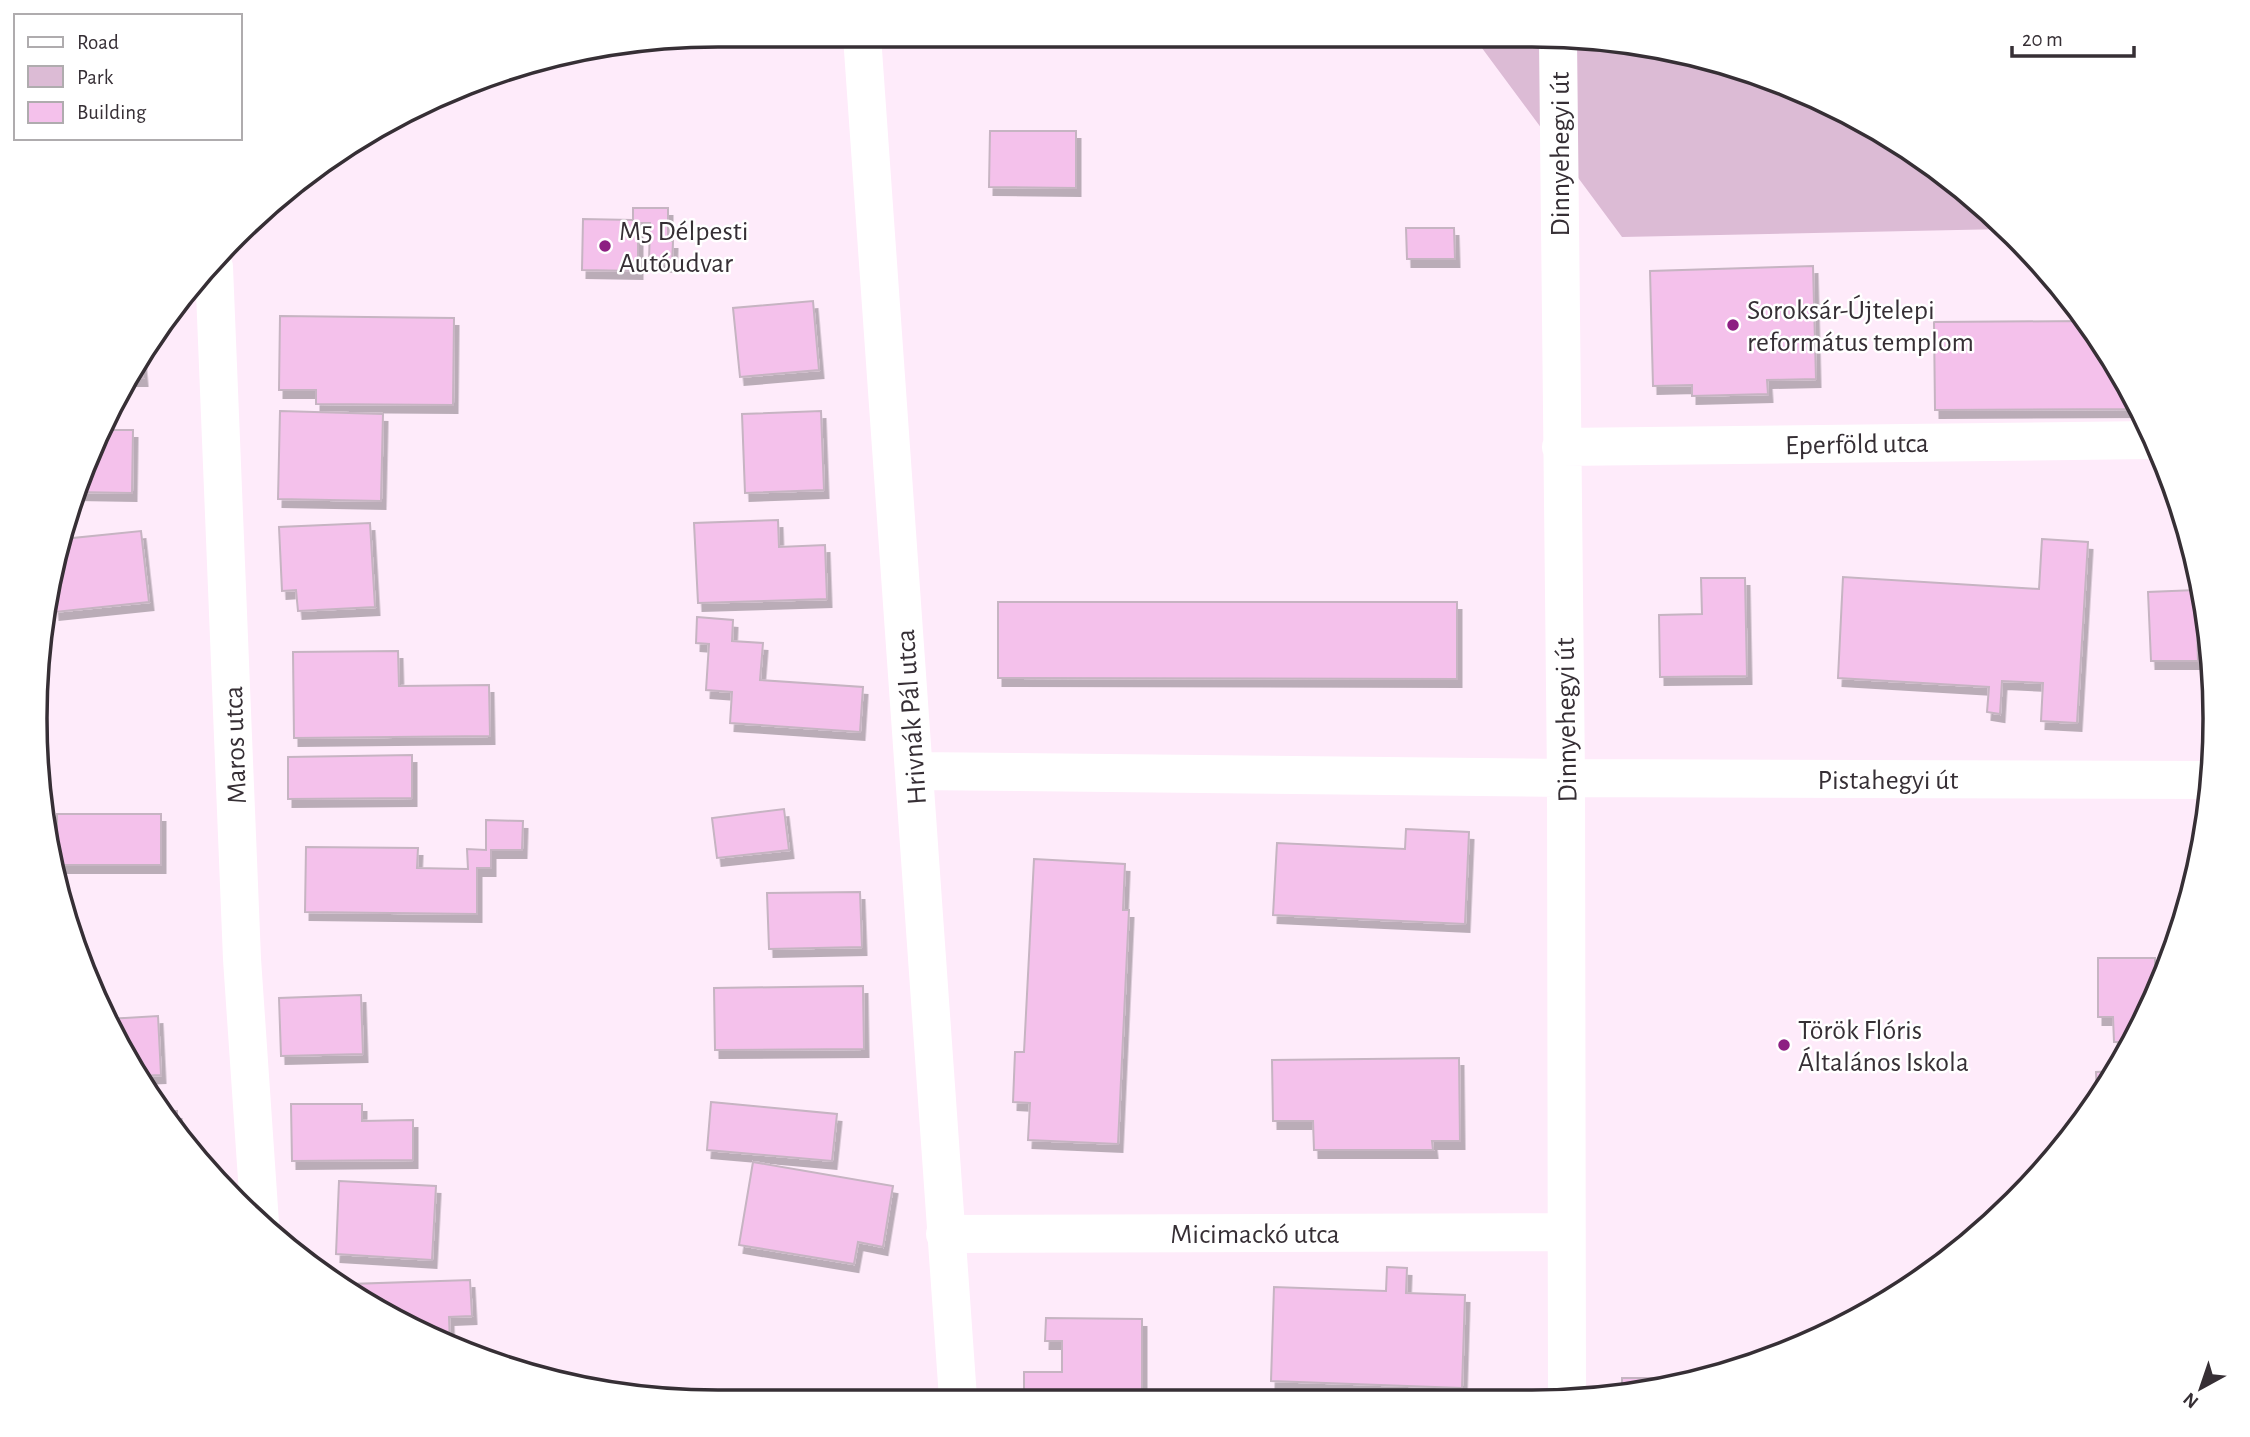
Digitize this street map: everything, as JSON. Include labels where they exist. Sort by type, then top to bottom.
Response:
[{"type":"street","name":"Hrivnák Pál utca","points":[[863,47],[957,1390]]},
{"type":"street","name":"Dinnyehegyi út","points":[[1558,48],[1566,778],[1567,1388]]},
{"type":"street","name":"Maros utca","points":[[214,276],[242,959],[259,1207]]},
{"type":"street","name":"Eperföld utca","points":[[1561,447],[2142,440]]},
{"type":"street","name":"Pistahegyi út","points":[[914,771],[1566,778],[2199,780]]},
{"type":"street","name":"Micimackó utca","points":[[945,1234],[1565,1232]]},
{"type":"green space","points":[[718,47],[766,47],[677,49]]},
{"type":"green space","points":[[1481,47],[1532,47],[1619,53],[1705,70],[1747,83],[1828,116],[1867,137],[1940,186],[1990,229],[1622,237]]},
{"type":"building","points":[[990,131],[1076,131],[1076,188],[989,187]]},
{"type":"building","points":[[633,208],[668,208],[668,241],[673,241],[672,264],[649,263],[650,223],[638,223],[638,271],[582,270],[583,219],[633,220]]},
{"type":"building","points":[[1406,228],[1454,228],[1455,259],[1407,259]]},
{"type":"building","name":"Soroksár-Újtelepi református templom","points":[[1813,266],[1816,379],[1767,380],[1768,394],[1692,396],[1692,385],[1653,386],[1650,271]]},
{"type":"building","points":[[813,301],[819,370],[740,377],[733,308]]},
{"type":"building","points":[[280,316],[454,318],[453,405],[316,404],[316,390],[279,390]]},
{"type":"building","points":[[2072,321],[2127,409],[1935,410],[1934,322]]},
{"type":"building","points":[[280,411],[383,414],[381,501],[278,499]]},
{"type":"building","points":[[821,411],[824,490],[745,493],[742,414]]},
{"type":"building","points":[[112,430],[133,430],[132,493],[87,492]]},
{"type":"building","points":[[778,520],[779,547],[825,545],[827,599],[698,603],[694,523]]},
{"type":"building","points":[[370,523],[375,607],[298,611],[296,590],[282,591],[279,527]]},
{"type":"building","points":[[141,531],[149,602],[56,612],[72,538]]},
{"type":"building","points":[[2042,539],[2088,542],[2077,723],[2041,721],[2043,683],[2002,681],[2000,714],[1987,712],[1989,687],[1838,678],[1843,577],[2039,589]]},
{"type":"building","points":[[1701,578],[1745,578],[1747,676],[1660,677],[1659,615],[1702,614]]},
{"type":"building","points":[[2190,590],[2197,631],[2198,661],[2151,661],[2148,592]]},
{"type":"building","points":[[998,602],[1457,602],[1457,679],[998,678]]},
{"type":"building","points":[[697,617],[733,620],[732,641],[763,643],[760,680],[863,687],[860,732],[730,723],[732,692],[706,690],[709,644],[696,643]]},
{"type":"building","points":[[398,651],[399,686],[489,685],[490,736],[294,738],[293,652]]},
{"type":"building","points":[[412,755],[412,798],[288,799],[288,757]]},
{"type":"building","points":[[784,809],[789,850],[717,858],[712,818]]},
{"type":"building","points":[[57,814],[161,814],[161,865],[64,865],[57,831]]},
{"type":"building","points":[[486,820],[523,821],[522,850],[491,850],[491,868],[477,868],[477,914],[305,912],[306,847],[418,848],[417,868],[468,869],[467,849],[486,850]]},
{"type":"building","points":[[1406,829],[1469,832],[1465,924],[1273,915],[1277,843],[1405,849]]},
{"type":"building","points":[[1034,859],[1125,864],[1123,910],[1129,910],[1118,1144],[1028,1140],[1030,1103],[1013,1102],[1015,1052],[1024,1052]]},
{"type":"building","points":[[860,892],[862,947],[769,949],[767,893]]},
{"type":"building","points":[[2098,958],[2155,958],[2152,975],[2119,1042],[2114,1042],[2113,1017],[2098,1017]]},
{"type":"building","points":[[863,986],[864,1049],[715,1050],[714,988]]},
{"type":"building","points":[[361,995],[363,1054],[281,1056],[279,998]]},
{"type":"building","points":[[158,1016],[161,1075],[150,1075],[118,1018]]},
{"type":"building","points":[[1459,1058],[1460,1141],[1432,1141],[1433,1150],[1314,1150],[1313,1121],[1273,1121],[1272,1060]]},
{"type":"building","points":[[711,1102],[837,1114],[832,1161],[707,1150]]},
{"type":"building","points":[[291,1104],[362,1104],[362,1121],[413,1120],[413,1160],[292,1161]]},
{"type":"building","points":[[753,1162],[893,1186],[883,1247],[858,1242],[854,1264],[739,1245]]},
{"type":"building","points":[[339,1181],[436,1186],[432,1260],[336,1254]]},
{"type":"building","points":[[1387,1267],[1407,1268],[1406,1293],[1465,1295],[1462,1388],[1271,1381],[1274,1287],[1386,1291]]},
{"type":"building","points":[[470,1280],[472,1316],[449,1317],[450,1333],[357,1284]]},
{"type":"building","points":[[1046,1318],[1142,1319],[1142,1390],[1024,1390],[1024,1372],[1062,1372],[1062,1341],[1045,1341]]},
{"type":"building","points":[[1622,1378],[1656,1378],[1622,1384]]},
{"type":"place","name":"M5 Délpesti Autóudvar","points":[[605,246]]},
{"type":"place","name":"Soroksár-Újtelepi református templom","points":[[1733,325]]},
{"type":"place","name":"Török Flóris Általános Iskola","points":[[1784,1045]]}]
